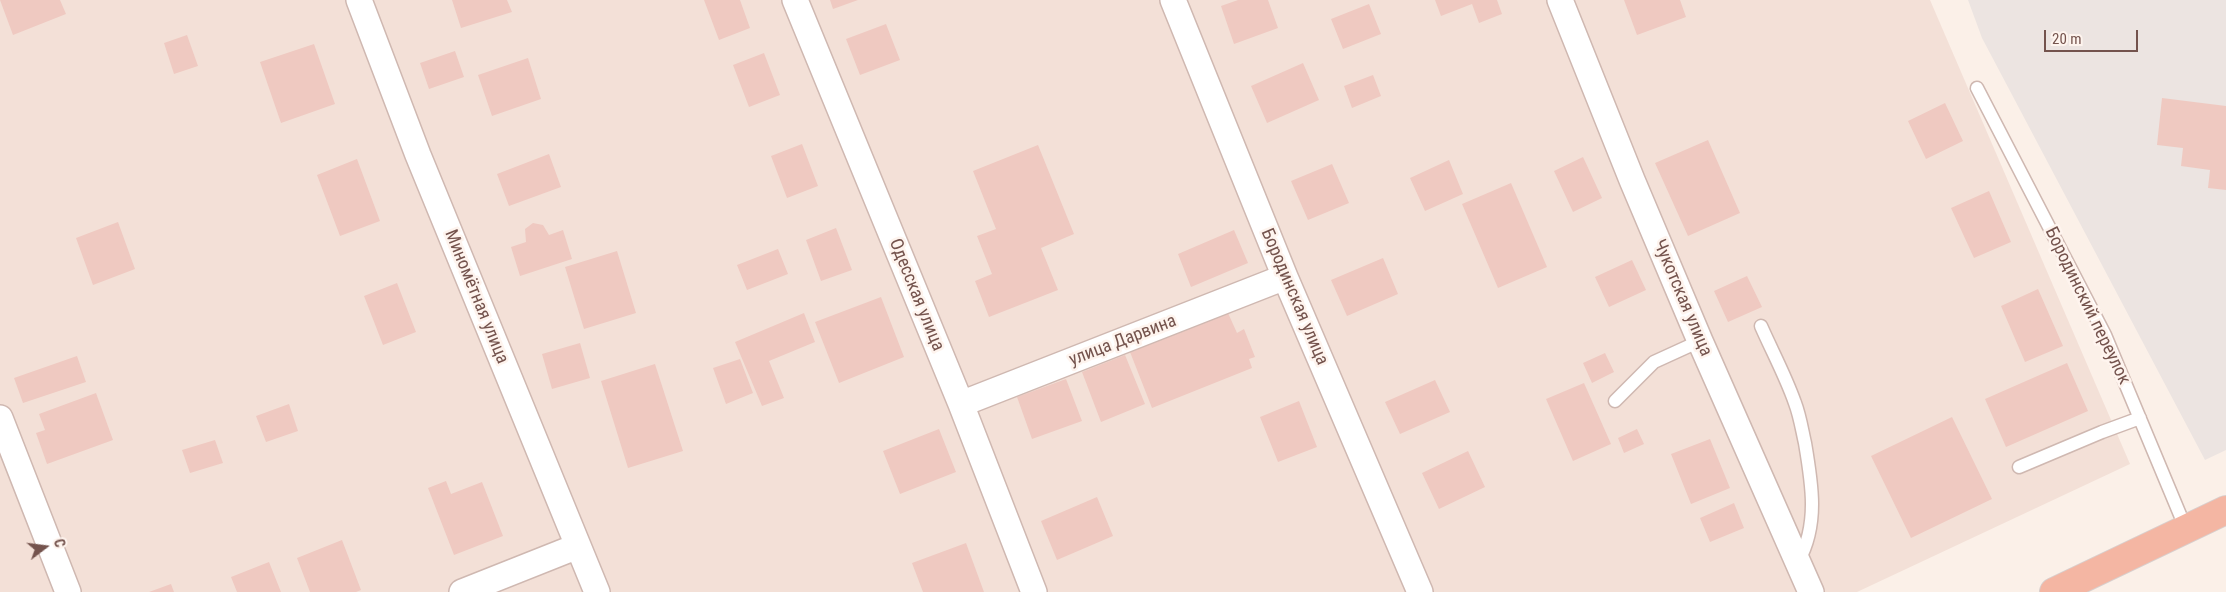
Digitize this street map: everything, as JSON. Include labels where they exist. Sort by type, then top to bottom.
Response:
[{"type":"highway","points":[[2054,592],[2226,510]]},
{"type":"street","name":"Миномётная улица","points":[[359,0],[418,155],[597,592]]},
{"type":"street","name":"Одесская улица","points":[[795,0],[961,404],[1034,592]]},
{"type":"street","name":"Бородинская улица","points":[[1173,0],[1285,277],[1420,592]]},
{"type":"street","name":"Чукотская улица","points":[[1560,0],[1632,180],[1700,341],[1811,592]]},
{"type":"street","name":"улица Дарвина","points":[[961,404],[1285,277]]},
{"type":"street","points":[[0,418],[68,592]]},
{"type":"street","points":[[462,592],[578,546]]},
{"type":"lane","name":"Бородинский переулок","points":[[1977,88],[2105,336],[2186,529]]},
{"type":"lane","points":[[1761,326],[1796,403],[1810,471],[1813,498],[1812,521],[1807,547],[1798,562]]},
{"type":"lane","points":[[1615,401],[1654,362],[1700,341]]},
{"type":"lane","points":[[2019,467],[2140,418]]},
{"type":"shaded area","points":[[0,0],[1930,0],[2130,464],[1857,592],[0,592]]},
{"type":"shaded area","points":[[1968,0],[2226,0],[2226,450],[2205,460],[1982,38]]},
{"type":"building","points":[[0,0],[60,0],[66,14],[13,35]]},
{"type":"building","points":[[452,0],[507,0],[512,12],[461,28]]},
{"type":"building","points":[[704,0],[740,0],[750,28],[719,40]]},
{"type":"building","points":[[830,0],[858,0],[833,9]]},
{"type":"building","points":[[1238,0],[1268,0],[1278,28],[1234,44],[1221,6]]},
{"type":"building","points":[[1435,0],[1497,0],[1502,14],[1479,23],[1472,4],[1441,16]]},
{"type":"building","points":[[1624,0],[1680,0],[1686,17],[1637,35]]},
{"type":"building","points":[[1369,4],[1381,34],[1343,49],[1331,19]]},
{"type":"building","points":[[886,24],[900,60],[860,75],[846,39]]},
{"type":"building","points":[[187,35],[198,66],[174,74],[164,43]]},
{"type":"building","points":[[314,44],[335,104],[281,123],[260,62]]},
{"type":"building","points":[[455,51],[464,77],[429,89],[420,63]]},
{"type":"building","points":[[764,53],[780,95],[749,107],[733,65]]},
{"type":"building","points":[[528,58],[541,99],[492,116],[478,75]]},
{"type":"building","points":[[1303,63],[1319,100],[1267,123],[1251,86]]},
{"type":"building","points":[[1373,75],[1381,96],[1352,108],[1344,86]]},
{"type":"building","points":[[2162,98],[2226,106],[2226,190],[2208,188],[2210,170],[2181,166],[2183,148],[2157,145]]},
{"type":"building","points":[[1945,103],[1963,141],[1926,159],[1908,121]]},
{"type":"building","points":[[1708,140],[1740,213],[1688,236],[1655,163]]},
{"type":"building","points":[[802,144],[818,186],[787,198],[771,156]]},
{"type":"building","points":[[1038,145],[1074,234],[1041,248],[1058,290],[989,317],[975,281],[992,274],[977,236],[996,229],[973,171]]},
{"type":"building","points":[[549,154],[561,187],[509,206],[497,174]]},
{"type":"building","points":[[1583,157],[1602,198],[1573,212],[1554,171]]},
{"type":"building","points":[[357,159],[380,221],[340,236],[317,175]]},
{"type":"building","points":[[1449,160],[1463,194],[1425,211],[1410,178]]},
{"type":"building","points":[[1332,164],[1349,203],[1308,220],[1291,181]]},
{"type":"building","points":[[1511,183],[1547,267],[1498,288],[1462,204]]},
{"type":"building","points":[[1989,191],[2011,242],[1974,258],[1951,208]]},
{"type":"building","points":[[118,222],[135,269],[93,285],[76,238]]},
{"type":"building","points":[[533,223],[543,225],[549,235],[563,230],[572,259],[520,276],[511,247],[526,242],[525,229]]},
{"type":"building","points":[[836,228],[852,270],[821,281],[806,240]]},
{"type":"building","points":[[1234,230],[1248,263],[1191,287],[1178,254]]},
{"type":"building","points":[[778,249],[788,274],[747,290],[737,265]]},
{"type":"building","points":[[617,251],[636,313],[584,329],[565,267]]},
{"type":"building","points":[[1383,258],[1398,294],[1347,316],[1331,280]]},
{"type":"building","points":[[1632,260],[1646,290],[1609,307],[1595,277]]},
{"type":"building","points":[[1747,276],[1762,307],[1728,322],[1714,291]]},
{"type":"building","points":[[397,283],[416,332],[383,345],[364,296]]},
{"type":"building","points":[[2038,289],[2063,346],[2025,362],[2001,306]]},
{"type":"building","points":[[881,297],[904,357],[839,383],[815,322]]},
{"type":"building","points":[[804,313],[815,342],[769,361],[784,398],[762,406],[735,342]]},
{"type":"building","points":[[1228,313],[1237,333],[1244,329],[1255,357],[1249,359],[1252,368],[1152,408],[1130,352]]},
{"type":"building","points":[[580,343],[590,378],[552,389],[542,354]]},
{"type":"building","points":[[1605,353],[1614,372],[1592,383],[1583,363]]},
{"type":"building","points":[[1125,355],[1145,404],[1101,422],[1082,372]]},
{"type":"building","points":[[77,356],[86,382],[23,403],[14,378]]},
{"type":"building","points":[[740,359],[753,393],[726,404],[713,368]]},
{"type":"building","points":[[2067,363],[2088,411],[2006,447],[1985,399]]},
{"type":"building","points":[[655,364],[683,451],[628,468],[601,381]]},
{"type":"building","points":[[1066,379],[1082,421],[1032,439],[1017,397]]},
{"type":"building","points":[[1435,380],[1450,412],[1400,434],[1385,402]]},
{"type":"building","points":[[1584,383],[1611,444],[1573,461],[1546,399]]},
{"type":"building","points":[[96,393],[113,440],[47,464],[36,433],[45,430],[39,414]]},
{"type":"building","points":[[1299,401],[1317,447],[1278,462],[1260,417]]},
{"type":"building","points":[[289,404],[298,431],[266,442],[256,416]]},
{"type":"building","points":[[1952,417],[1992,499],[1911,538],[1871,456]]},
{"type":"building","points":[[939,429],[956,472],[900,494],[883,451]]},
{"type":"building","points":[[1637,429],[1644,444],[1624,453],[1618,438]]},
{"type":"building","points":[[1710,439],[1730,488],[1691,504],[1671,454]]},
{"type":"building","points":[[215,440],[223,463],[190,473],[182,450]]},
{"type":"building","points":[[1468,451],[1485,487],[1439,509],[1422,473]]},
{"type":"building","points":[[446,481],[451,494],[482,482],[503,536],[454,555],[428,488]]},
{"type":"building","points":[[1097,497],[1113,536],[1057,560],[1041,521]]},
{"type":"building","points":[[1734,503],[1744,528],[1710,542],[1700,518]]},
{"type":"building","points":[[342,540],[361,590],[356,592],[310,592],[297,558]]},
{"type":"building","points":[[966,543],[984,592],[923,592],[912,563]]},
{"type":"building","points":[[269,562],[281,592],[237,592],[231,577]]},
{"type":"building","points":[[171,584],[174,592],[149,592]]}]
